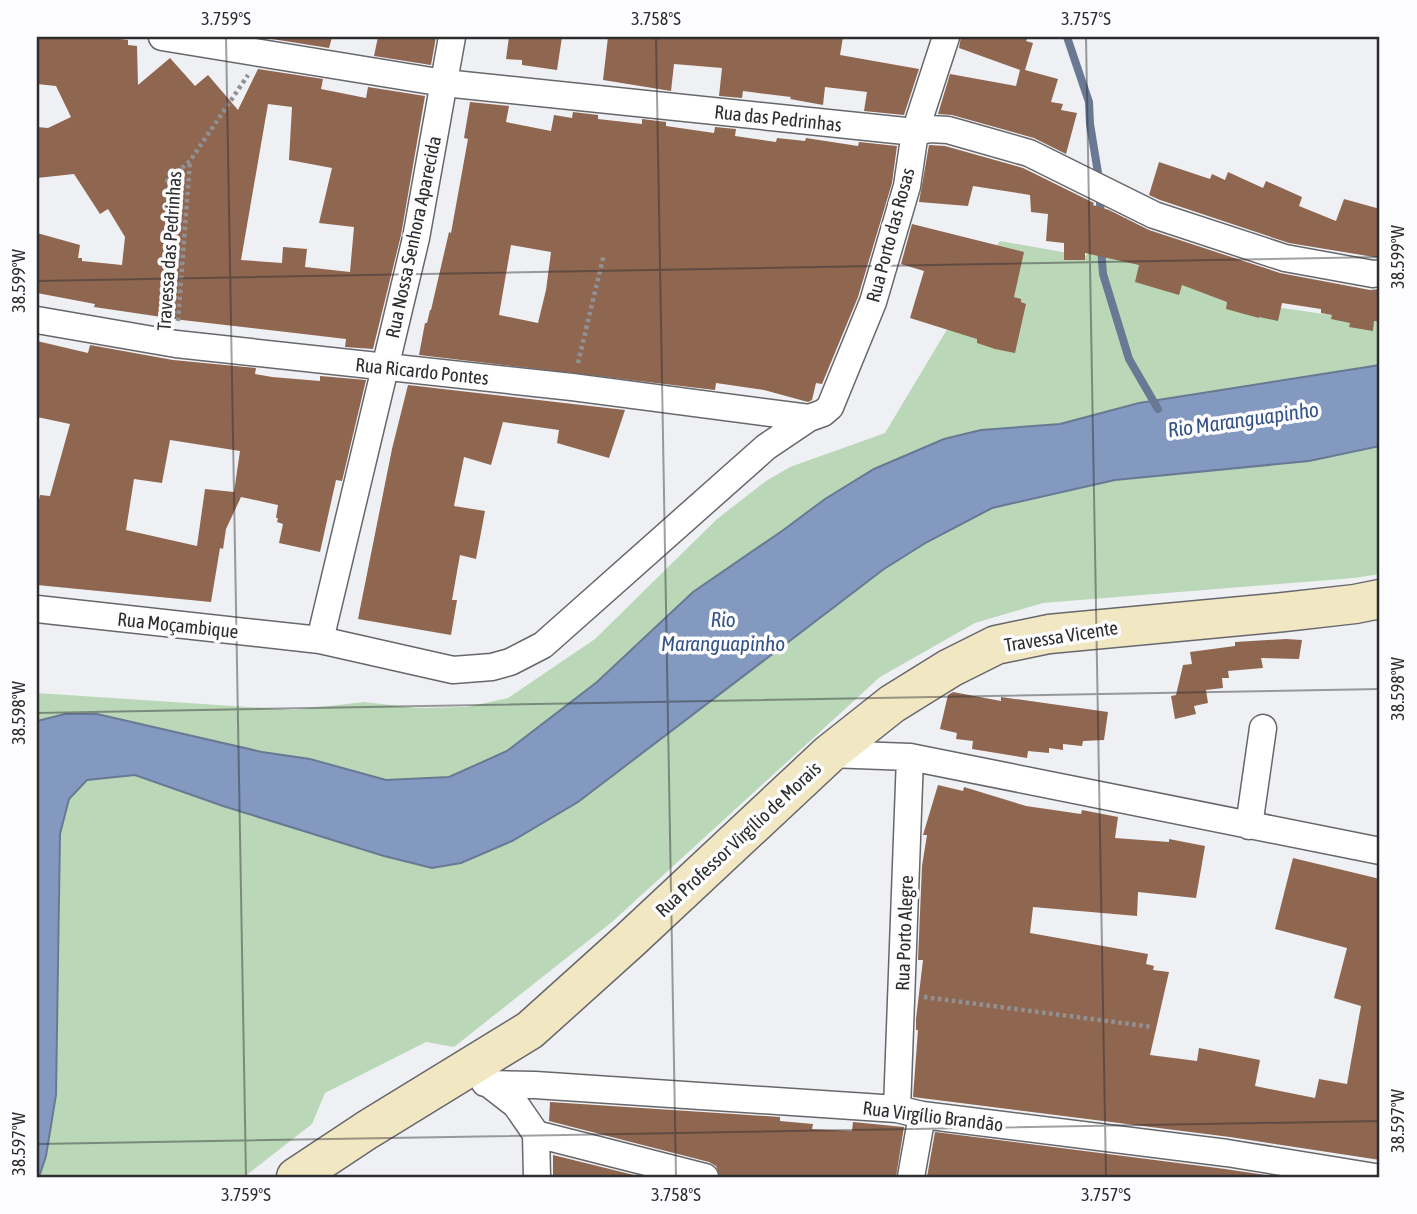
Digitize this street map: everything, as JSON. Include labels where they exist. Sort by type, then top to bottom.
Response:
[{"type":"main road","name":"Travessa Vicente","points":[[830,754],[892,704],[950,668],[996,645],[1062,633],[1284,612],[1380,599]]},
{"type":"main road","name":"Rua Professor Virgílio de Morais","points":[[296,1177],[530,1030],[830,754]]},
{"type":"street","name":"Rua das Pedrinhas","points":[[162,37],[444,83],[915,132],[948,130],[1029,153],[1154,215],[1285,258],[1377,274]]},
{"type":"street","name":"Rua Nossa Senhora Aparecida","points":[[320,640],[416,237],[452,37]]},
{"type":"street","name":"Rua Porto das Rosas","points":[[320,640],[453,670],[492,667],[518,658],[557,634],[766,447],[808,418],[824,413],[830,407],[873,302],[907,186],[915,132],[946,37]]},
{"type":"street","name":"Rua Ricardo Pontes","points":[[37,320],[176,344],[572,387],[808,418]]},
{"type":"street","name":"Rua Moçambique","points":[[37,609],[320,640]]},
{"type":"street","points":[[1248,826],[1263,727]]},
{"type":"street","name":"Rua Professor Virgílio de Morais","points":[[830,754],[910,757],[1380,851]]},
{"type":"street","name":"Rua Porto Alegre","points":[[910,757],[902,994],[911,1177]]},
{"type":"street","name":"Rua Virgílio Brandão","points":[[449,1079],[489,1084],[909,1112],[1227,1153],[1375,1177]]},
{"type":"street","points":[[489,1084],[516,1105],[536,1134],[537,1177]]},
{"type":"street","points":[[536,1134],[705,1177]]},
{"type":"path","name":"Travessa das Pedrinhas","points":[[166,182],[190,161],[262,54]]},
{"type":"path","name":"Travessa das Pedrinhas","points":[[176,344],[190,161]]},
{"type":"path","points":[[572,387],[604,254]]},
{"type":"path","points":[[902,994],[1153,1027]]},
{"type":"green space","points":[[1119,224],[1234,301],[1380,322],[1380,365],[1139,403],[1060,424],[981,430],[944,439],[874,469],[825,499],[693,592],[597,682],[507,751],[449,777],[386,780],[310,759],[262,752],[148,725],[65,714],[37,721],[37,693],[294,710],[364,702],[416,708],[467,707],[508,698],[595,639],[717,519],[766,481],[790,467],[885,433],[1000,241],[1085,256]]},
{"type":"green space","points":[[1380,446],[1380,574],[1043,603],[975,623],[880,677],[612,922],[454,1047],[426,1042],[325,1093],[312,1124],[244,1177],[39,1177],[46,1156],[56,1095],[60,834],[69,798],[88,780],[135,775],[223,806],[406,862],[461,863],[512,841],[884,569],[927,542],[992,508],[1115,480],[1309,461]]},
{"type":"water","name":"Rio Maranguapinho","points":[[1380,365],[1380,446],[1309,461],[1115,480],[992,508],[927,542],[884,569],[578,802],[512,841],[461,863],[432,868],[384,856],[223,806],[135,775],[87,780],[69,799],[60,834],[56,1095],[46,1156],[37,1177],[37,721],[65,714],[97,714],[262,752],[310,759],[386,780],[449,777],[507,751],[597,682],[693,592],[825,499],[874,469],[944,439],[981,430],[1060,424],[1139,403]]},
{"type":"building","points":[[37,37],[104,37],[128,40],[128,45],[137,46],[138,85],[170,58],[195,86],[208,75],[238,110],[258,69],[323,79],[321,89],[366,98],[368,87],[425,96],[401,235],[373,349],[345,347],[346,339],[94,307],[95,304],[37,293],[37,233],[80,245],[78,258],[82,258],[82,261],[122,265],[125,237],[108,209],[100,214],[74,174],[37,178],[37,127],[48,128],[71,117],[56,86],[37,84]],"holes":[[[268,104],[292,107],[289,160],[332,168],[319,223],[354,227],[350,272],[305,267],[307,249],[283,247],[282,263],[241,260]]]},
{"type":"building","points":[[332,37],[329,48],[272,39]]},
{"type":"building","points":[[378,37],[436,37],[431,65],[374,56]]},
{"type":"building","points":[[509,37],[562,37],[557,70],[522,65],[522,60],[506,59]]},
{"type":"building","points":[[608,37],[843,37],[840,55],[919,69],[904,115],[864,111],[867,92],[825,87],[823,105],[790,99],[791,97],[743,91],[742,98],[719,96],[722,68],[674,64],[671,91],[603,80]]},
{"type":"building","points":[[961,37],[1028,37],[1026,41],[1033,43],[1025,70],[1058,79],[1051,102],[1063,104],[1061,110],[1077,113],[1066,154],[1034,138],[952,115],[938,114],[950,74],[1016,86],[1020,70],[959,48]]},
{"type":"building","points":[[470,102],[509,106],[506,122],[551,131],[554,115],[572,118],[573,112],[598,115],[598,119],[642,124],[642,119],[666,122],[666,126],[714,133],[715,127],[736,129],[735,136],[776,142],[777,138],[805,141],[806,138],[858,146],[859,142],[897,146],[892,183],[858,297],[822,384],[816,383],[812,400],[808,402],[764,390],[716,383],[715,390],[419,355],[425,323],[431,310],[449,232],[451,233],[468,139],[464,138]],"holes":[[[511,245],[551,252],[538,323],[499,315]]]},
{"type":"building","points":[[929,145],[945,146],[1023,168],[1094,203],[1093,205],[1149,230],[1280,273],[1370,290],[1380,289],[1380,322],[1374,321],[1373,331],[1349,327],[1350,323],[1331,319],[1332,315],[1321,313],[1321,309],[1282,303],[1278,321],[1259,318],[1226,309],[1227,302],[1182,285],[1179,295],[1135,282],[1139,265],[1085,253],[1085,260],[1064,260],[1064,243],[1046,241],[1048,214],[1031,212],[1030,195],[973,186],[968,206],[919,202]]},
{"type":"building","points":[[1159,162],[1210,179],[1212,174],[1225,180],[1228,172],[1263,188],[1266,181],[1302,197],[1299,206],[1336,221],[1344,199],[1380,209],[1380,258],[1289,243],[1160,200],[1149,195]]},
{"type":"building","points":[[912,224],[1024,252],[1014,297],[1026,304],[1015,353],[977,343],[977,339],[910,318],[924,271],[901,264]]},
{"type":"building","points":[[37,341],[88,353],[90,345],[173,360],[256,368],[255,374],[272,377],[320,381],[320,376],[366,380],[342,481],[336,480],[320,552],[279,543],[283,524],[277,522],[278,505],[241,497],[226,529],[223,549],[220,548],[211,602],[37,585],[37,510],[40,495],[50,496],[70,424],[37,417]],"holes":[[[170,440],[240,451],[234,492],[205,489],[197,546],[126,530],[134,479],[162,483]]]},
{"type":"building","points":[[408,385],[625,410],[609,458],[557,443],[559,430],[503,422],[491,465],[464,457],[454,506],[485,511],[476,559],[460,555],[452,600],[457,600],[451,635],[358,619],[392,449]]},
{"type":"building","points":[[1302,640],[1299,659],[1261,658],[1263,668],[1228,671],[1229,678],[1222,678],[1223,688],[1206,690],[1208,703],[1194,706],[1196,714],[1175,719],[1171,696],[1176,695],[1183,665],[1192,664],[1190,652],[1235,646],[1235,642]]},
{"type":"building","points":[[953,692],[1001,701],[1001,697],[1108,712],[1104,740],[1083,741],[1082,746],[1063,744],[1063,750],[1049,748],[1049,753],[1028,751],[1027,758],[972,749],[973,741],[956,739],[957,733],[940,729],[948,695]]},
{"type":"building","points":[[938,785],[963,791],[964,787],[1026,806],[1081,814],[1082,810],[1118,817],[1115,838],[1169,842],[1169,839],[1205,846],[1196,898],[1138,892],[1137,916],[1033,907],[1030,933],[1148,954],[1146,964],[1154,966],[1153,970],[1169,972],[1150,1055],[1197,1061],[1199,1048],[1260,1060],[1255,1086],[1315,1098],[1319,1079],[1347,1084],[1361,1006],[1334,998],[1347,948],[1275,929],[1293,858],[1380,879],[1380,1160],[1230,1137],[913,1097],[918,1030],[916,1019],[923,960],[918,960],[922,866],[927,835],[923,835]]},
{"type":"building","points":[[550,1102],[780,1117],[780,1121],[813,1124],[812,1129],[852,1131],[853,1122],[904,1127],[896,1177],[720,1177],[716,1166],[709,1162],[549,1121]]},
{"type":"building","points":[[935,1132],[1225,1169],[1278,1177],[927,1177]]},
{"type":"building","points":[[553,1155],[642,1177],[553,1177]]},
{"type":"waterway","points":[[1067,37],[1089,102],[1101,218]]},
{"type":"waterway","points":[[1101,248],[1103,274],[1129,359],[1158,409]]}]
